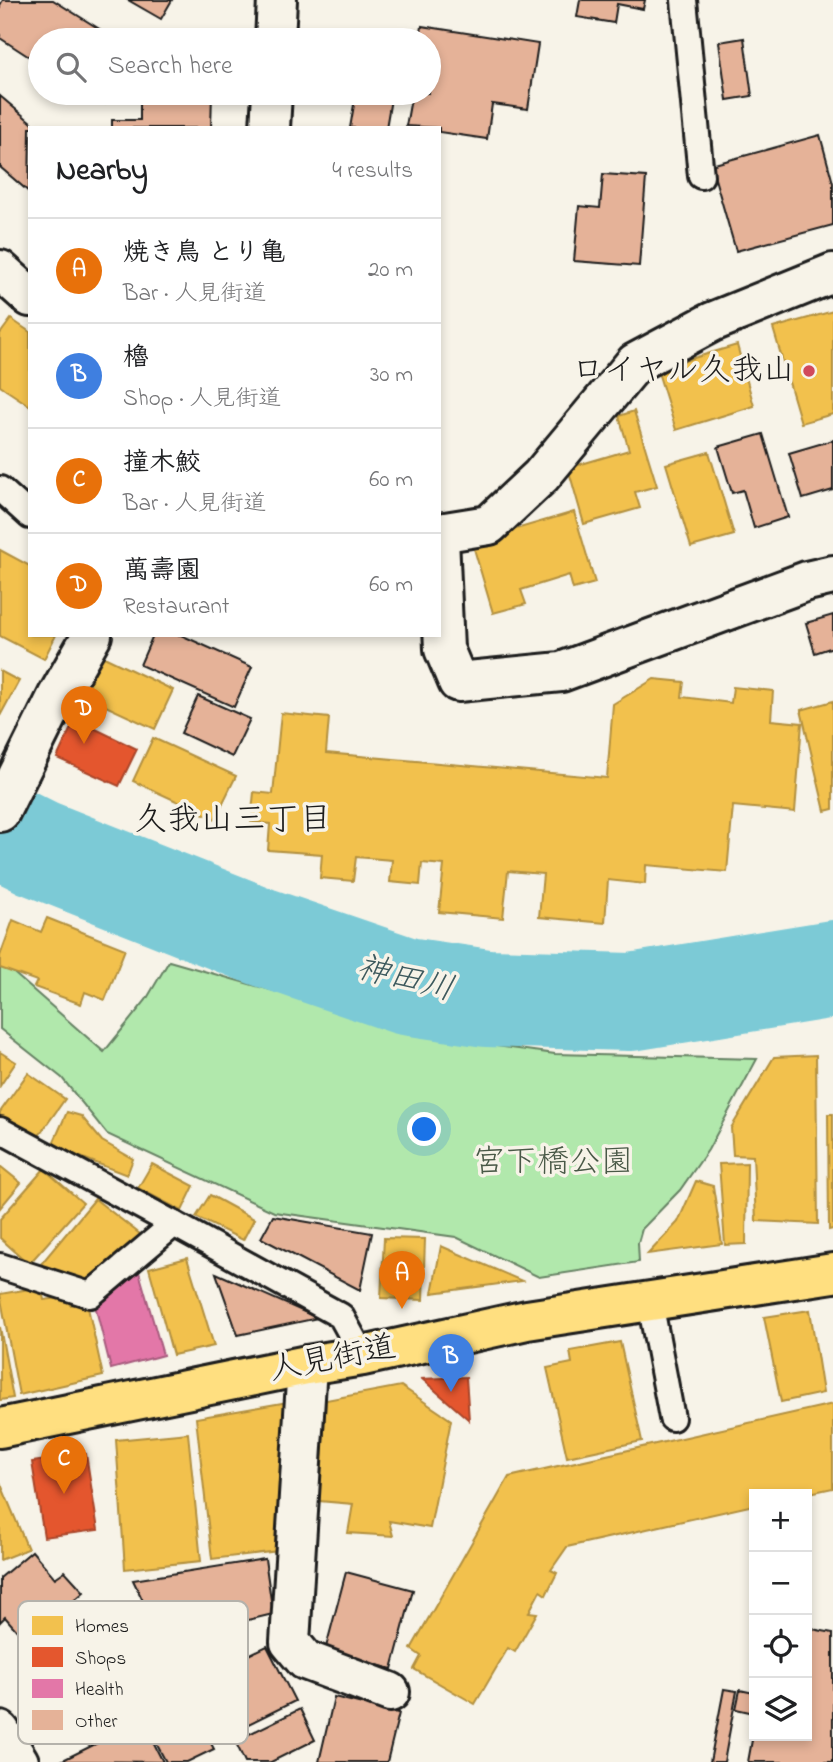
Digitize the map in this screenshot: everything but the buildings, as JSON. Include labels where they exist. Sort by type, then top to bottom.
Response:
[{"type":"main road","name":"人見街道","points":[[0,1428],[363,1356],[527,1320],[833,1273]]},
{"type":"street","points":[[276,28],[277,0]]},
{"type":"street","points":[[270,126],[271,105]]},
{"type":"street","points":[[0,270],[28,295]]},
{"type":"street","points":[[441,533],[489,525],[541,476],[635,363],[712,322],[833,273]]},
{"type":"street","points":[[441,582],[444,649],[458,681],[561,672],[807,581],[833,575]]},
{"type":"street","points":[[8,785],[91,637]]},
{"type":"street","points":[[307,1365],[290,1642],[305,1660],[390,1692]]},
{"type":"street","points":[[0,1731],[19,1762]]},
{"type":"lane","points":[[684,0],[701,176]]},
{"type":"lane","points":[[0,489],[28,514]]},
{"type":"lane","points":[[0,1130],[89,1176],[134,1204],[341,1316],[363,1356]]},
{"type":"lane","points":[[0,1266],[90,1295],[174,1224]]},
{"type":"lane","points":[[650,1302],[672,1418]]},
{"type":"green space","name":"宮下橋公園","points":[[0,961],[104,1052],[146,1000],[169,961],[438,1038],[555,1054],[757,1059],[708,1150],[680,1190],[642,1229],[638,1243],[639,1262],[539,1277],[456,1237],[274,1212],[107,1134],[62,1078],[0,1029]]},
{"type":"waterway","name":"神田川","points":[[0,829],[38,848],[257,935],[406,986],[487,998],[631,1002],[833,969]]},
{"type":"place","name":"ロイヤル久我山","points":[[809,371]]},
{"type":"place","name":"萬壽園","points":[[84,744]]},
{"type":"place","name":"焼き鳥 とり亀","points":[[402,1309]]},
{"type":"place","name":"櫓","points":[[451,1392]]},
{"type":"place","name":"撞木鮫","points":[[64,1494]]},
{"type":"district","name":"久我山三丁目","points":[[233,821]]}]
